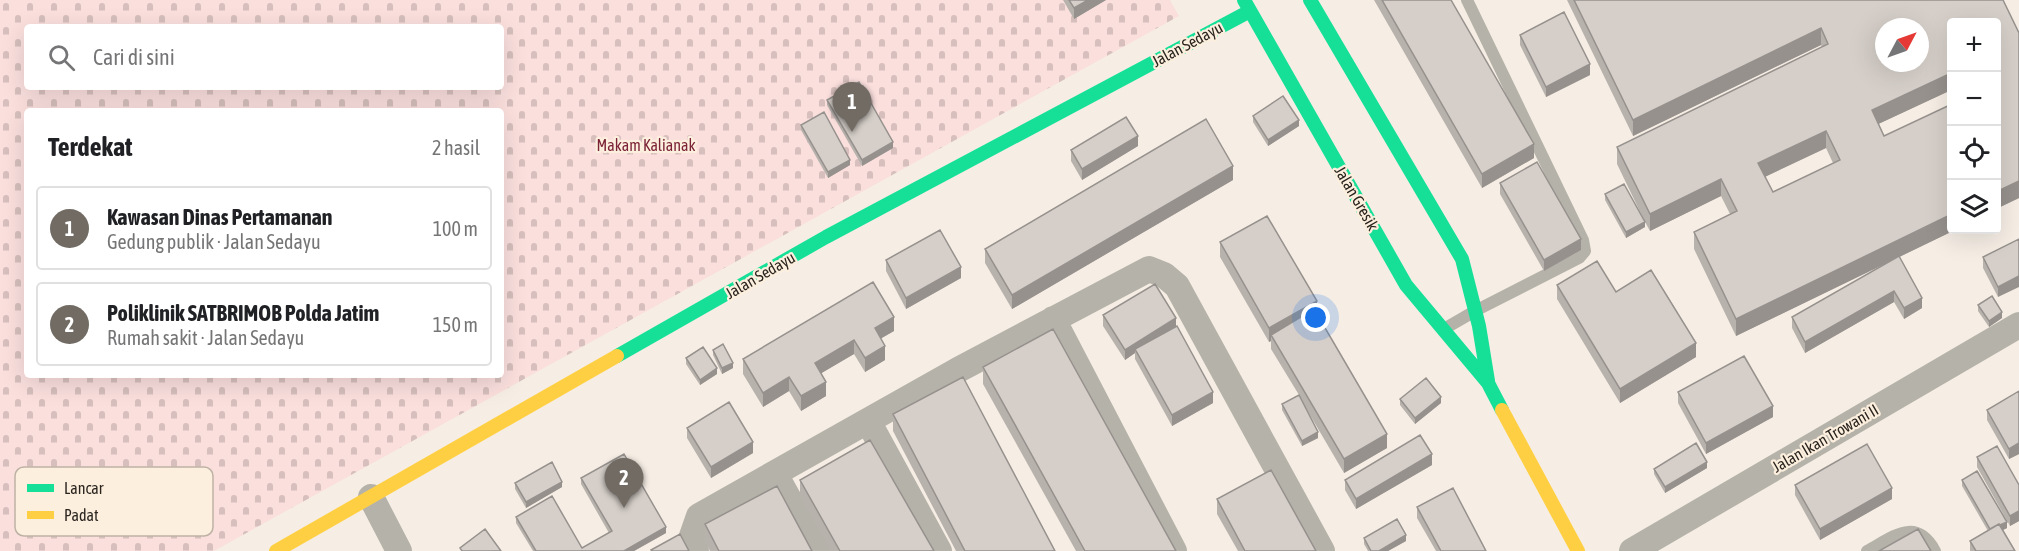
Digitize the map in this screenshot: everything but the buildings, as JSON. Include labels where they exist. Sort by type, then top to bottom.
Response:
[{"type":"main road","name":"Jalan Gresik","points":[[1310,0],[1462,260],[1475,311],[1488,383]]},
{"type":"main road","name":"Jalan Gresik","points":[[1247,5],[1406,285],[1488,383],[1578,551]]},
{"type":"main road","name":"Jalan Sedayu","points":[[276,551],[826,237],[1247,5]]},
{"type":"street","points":[[696,551],[692,536],[699,516],[868,421],[963,380],[1053,320],[1149,269],[1164,275],[1177,286],[1322,551]]},
{"type":"street","points":[[1053,320],[1174,551]]},
{"type":"street","name":"Jalan Ikan Trowani II","points":[[1632,551],[2019,325]]},
{"type":"street","points":[[868,421],[939,551]]},
{"type":"street","points":[[775,474],[818,551]]},
{"type":"street","points":[[371,497],[399,551]]},
{"type":"lane","points":[[1443,329],[1579,258],[1585,251],[1583,240],[1467,0]]},
{"type":"lane","points":[[1867,551],[1902,532],[1919,532],[1929,540],[1935,551]]},
{"type":"green space","name":"Makam Kalianak","points":[[0,0],[1170,0],[1179,16],[214,551],[0,551]]},
{"type":"traffic: fast","points":[[1244,0],[1406,285],[1488,383],[1502,410]]},
{"type":"traffic: fast","points":[[1310,0],[1462,259],[1479,326],[1488,381]]},
{"type":"traffic: fast","points":[[617,356],[826,237],[1250,11]]},
{"type":"traffic: slow","points":[[276,551],[617,356]]},
{"type":"traffic: slow","points":[[1502,410],[1578,551]]},
{"type":"place","name":"Kawasan Dinas Pertamanan","points":[[852,132]]},
{"type":"place","name":"Poliklinik SATBRIMOB Polda Jatim","points":[[624,508]]}]
